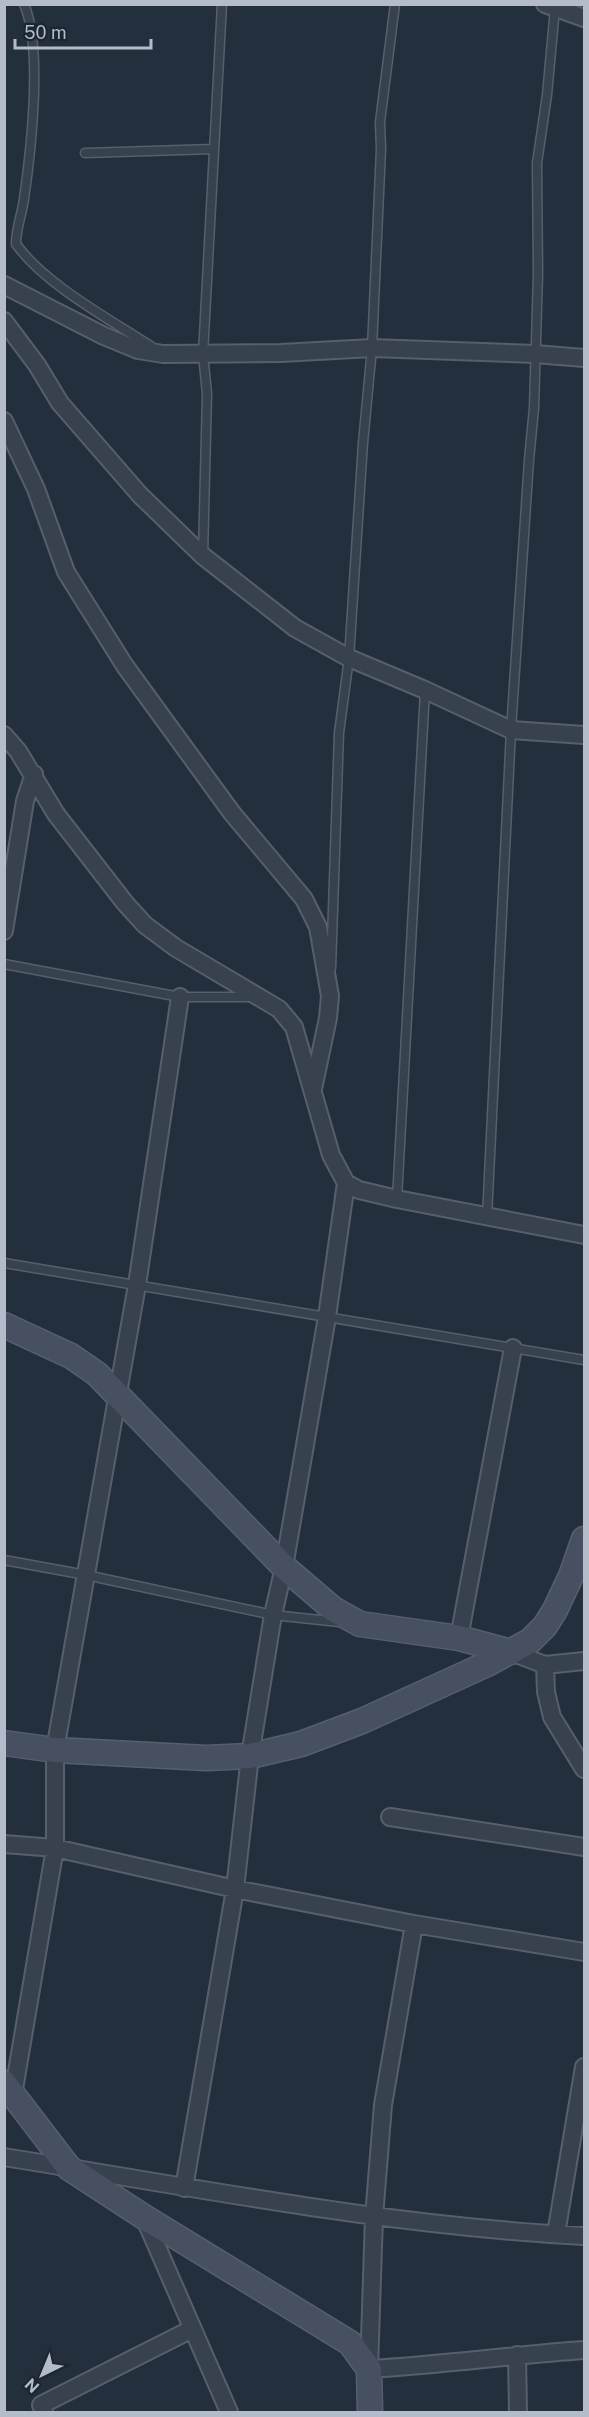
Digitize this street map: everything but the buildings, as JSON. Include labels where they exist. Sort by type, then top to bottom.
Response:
[{"type":"street","points":[[550,6],[585,18]]},
{"type":"street","points":[[4,285],[104,336],[138,350],[163,354],[281,353],[372,348],[585,358]]},
{"type":"street","points":[[4,321],[37,365],[60,404],[140,495],[203,556],[295,628],[350,658],[511,730],[585,735]]},
{"type":"street","points":[[4,421],[36,489],[66,572],[124,666],[232,813],[304,899],[318,927],[330,996],[328,1018],[313,1090]]},
{"type":"street","points":[[4,735],[34,774],[56,814],[125,903],[146,925],[186,954],[279,1009],[294,1027],[331,1155],[346,1183],[359,1190],[397,1199],[585,1235]]},
{"type":"street","points":[[4,931],[25,801],[34,774]]},
{"type":"street","points":[[180,997],[137,1285],[55,1750],[55,1848],[9,2089],[69,2168],[144,2217],[350,2343],[369,2369]]},
{"type":"street","points":[[184,2188],[235,1889],[250,1756],[327,1317],[346,1183]]},
{"type":"street","points":[[4,1324],[71,1356],[97,1374],[284,1567],[333,1610],[360,1624],[459,1638],[511,1652],[545,1665],[585,1661]]},
{"type":"street","points":[[459,1638],[513,1348]]},
{"type":"street","points":[[4,1743],[55,1750],[206,1758],[250,1756],[301,1744],[362,1721],[530,1641],[546,1626],[571,1576],[585,1539]]},
{"type":"street","points":[[545,1665],[546,1692],[552,1717],[585,1769]]},
{"type":"street","points":[[390,1817],[585,1847]]},
{"type":"street","points":[[4,1844],[55,1848],[235,1889],[414,1924],[585,1952]]},
{"type":"street","points":[[370,2412],[369,2369],[374,2217],[383,2105],[414,1924]]},
{"type":"street","points":[[556,2234],[585,2067]]},
{"type":"street","points":[[4,2157],[374,2217],[585,2236]]},
{"type":"street","points":[[144,2217],[229,2412]]},
{"type":"street","points":[[44,2412],[41,2405],[192,2329]]},
{"type":"street","points":[[369,2369],[441,2365],[517,2355],[585,2350]]},
{"type":"street","points":[[517,2355],[518,2412]]},
{"type":"lane","points":[[24,4],[30,18],[34,84],[24,201],[16,233],[16,244],[35,266],[87,305],[163,354]]},
{"type":"lane","points":[[203,556],[207,394],[203,354],[222,4]]},
{"type":"lane","points":[[330,996],[339,733],[350,658],[363,443],[372,348],[381,149],[380,122],[395,4]]},
{"type":"lane","points":[[487,1217],[511,730],[534,408],[538,274],[537,163],[547,95],[550,6]]},
{"type":"lane","points":[[85,153],[214,149]]},
{"type":"lane","points":[[397,1199],[425,690]]},
{"type":"lane","points":[[4,964],[180,997],[229,999],[260,996]]},
{"type":"lane","points":[[4,1263],[585,1359]]},
{"type":"lane","points":[[4,1560],[273,1615],[360,1624]]}]
